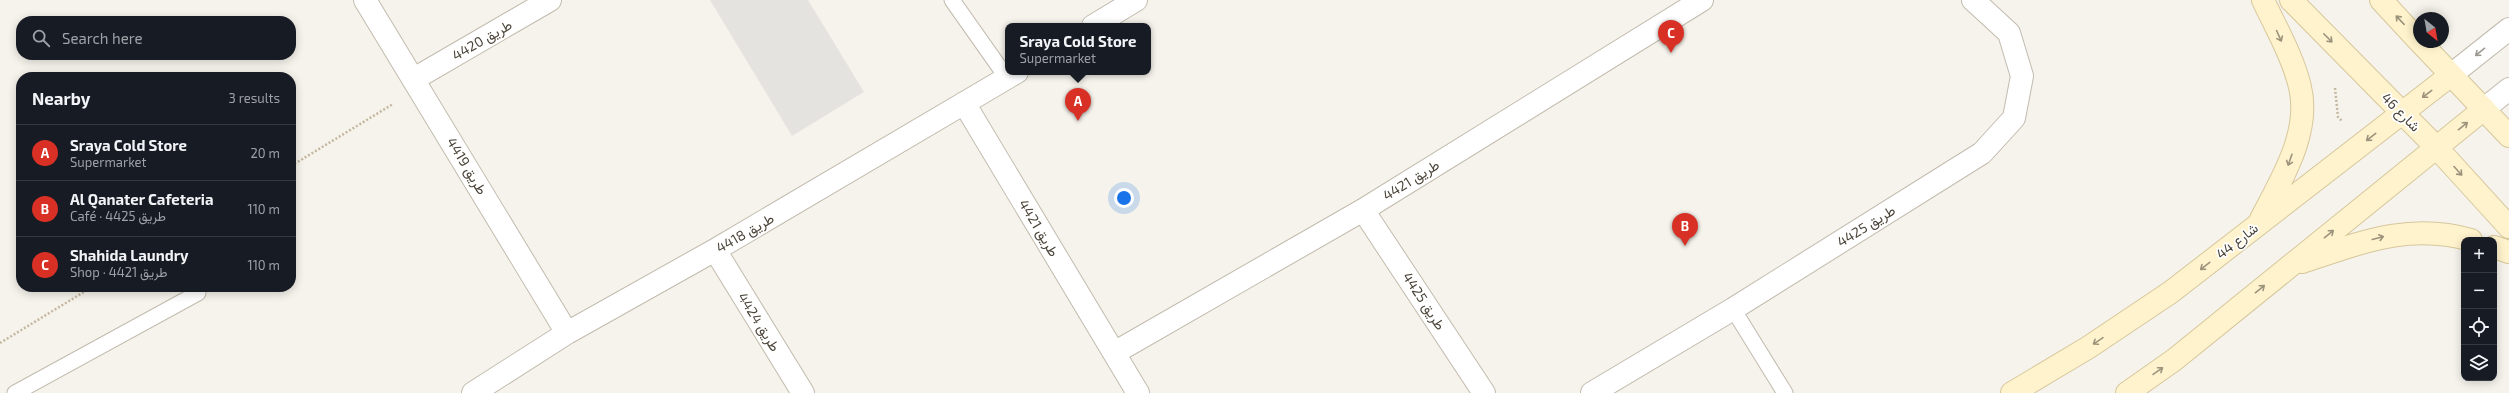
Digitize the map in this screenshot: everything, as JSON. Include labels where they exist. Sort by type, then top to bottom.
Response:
[{"type":"main road","points":[[2258,225],[2288,165],[2298,135],[2301,108],[2300,88],[2263,0]]},
{"type":"main road","name":"شارع 46","points":[[2290,0],[2437,148],[2509,227]]},
{"type":"main road","points":[[2381,0],[2413,34]]},
{"type":"main road","points":[[2426,48],[2509,136]]},
{"type":"main road","name":"شارع 44","points":[[2012,393],[2089,347],[2171,292],[2451,75]]},
{"type":"main road","points":[[2127,393],[2174,360],[2484,110]]},
{"type":"main road","points":[[2288,267],[2395,234],[2454,235],[2461,237]]},
{"type":"main road","points":[[2497,248],[2509,252]]},
{"type":"street","name":"طريق 4419","points":[[365,0],[567,333]]},
{"type":"street","name":"طريق 4420","points":[[417,84],[550,0]]},
{"type":"street","points":[[1098,23],[1136,0]]},
{"type":"street","name":"طريق 4421","points":[[1114,353],[1363,210],[1702,0]]},
{"type":"street","name":"طريق 4425","points":[[1592,393],[1733,309],[1982,153],[2014,118],[2022,76],[2009,33],[1973,0]]},
{"type":"street","points":[[2451,75],[2509,29]]},
{"type":"street","name":"طريق 4418","points":[[473,393],[567,333],[715,250],[1012,75]]},
{"type":"street","points":[[2484,110],[2509,89]]},
{"type":"street","name":"طريق 4421","points":[[964,103],[1137,393]]},
{"type":"street","name":"طريق 4425","points":[[1363,210],[1484,393]]},
{"type":"street","name":"طريق 4424","points":[[715,250],[803,393]]},
{"type":"lane","points":[[952,0],[1005,66]]},
{"type":"lane","points":[[15,393],[198,293]]},
{"type":"lane","points":[[1733,309],[1785,393]]},
{"type":"path","points":[[296,163],[417,84]]},
{"type":"path","points":[[0,343],[84,292]]},
{"type":"shaded area","points":[[710,0],[808,0],[864,92],[792,136]]},
{"type":"place","name":"Shahida Laundry","points":[[1671,53]]},
{"type":"place","name":"Sraya Cold Store","points":[[1078,121]]},
{"type":"place","name":"Al Qanater Cafeteria","points":[[1685,246]]}]
